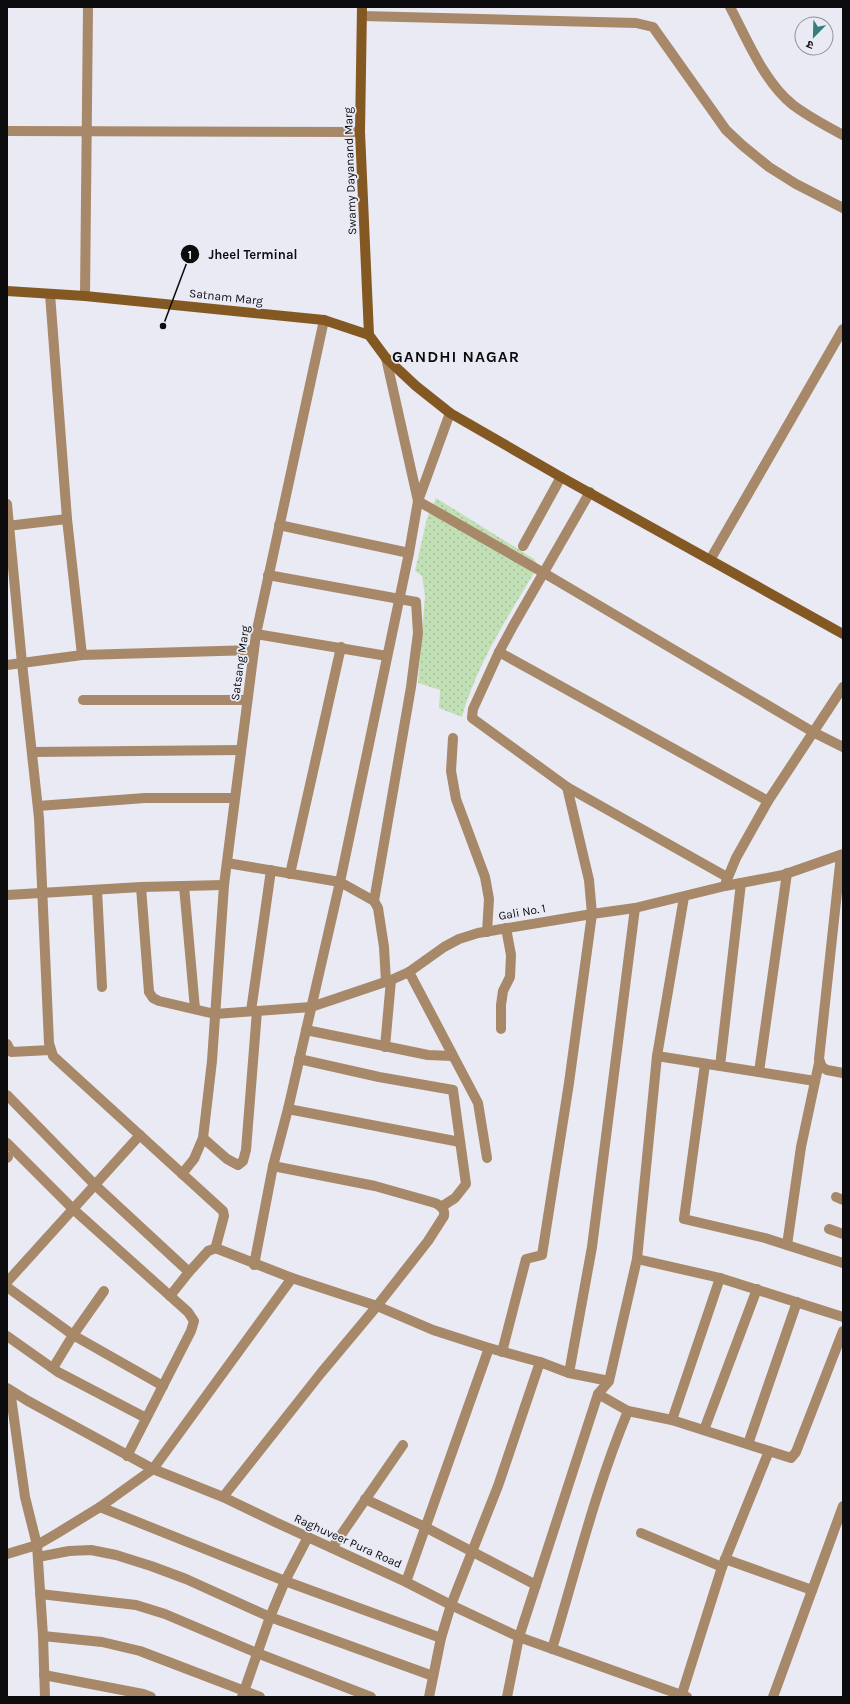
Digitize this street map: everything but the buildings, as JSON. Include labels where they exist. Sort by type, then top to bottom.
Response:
[{"type":"street","points":[[85,296],[88,130],[88,7]]},
{"type":"street","points":[[730,7],[764,70],[775,86],[792,104],[816,121],[843,135]]},
{"type":"street","points":[[363,11],[636,23],[653,27],[660,34],[699,93],[726,130],[769,167],[796,184],[843,208]]},
{"type":"street","name":"Swamy Dayanand Marg","points":[[363,11],[360,132],[369,335]]},
{"type":"street","points":[[7,131],[88,130],[360,132]]},
{"type":"street","name":"Satnam Marg","points":[[7,291],[85,296],[324,320],[369,335]]},
{"type":"street","points":[[50,294],[67,519],[82,655]]},
{"type":"street","name":"Satsang Marg","points":[[182,1174],[194,1159],[203,1138],[212,1061],[224,885],[256,634],[324,320]]},
{"type":"street","points":[[710,560],[843,329]]},
{"type":"street","points":[[369,335],[386,358],[416,386],[450,413],[561,477],[843,634]]},
{"type":"street","points":[[386,358],[418,501],[544,573],[813,732],[843,747]]},
{"type":"street","points":[[254,1265],[273,1166],[288,1109],[340,882],[400,598],[418,501],[450,413]]},
{"type":"street","points":[[523,546],[561,477]]},
{"type":"street","points":[[590,492],[499,652],[473,709],[472,718],[567,787],[726,882],[768,801],[843,687]]},
{"type":"street","points":[[7,504],[22,663],[38,806],[50,1050],[54,1056],[224,1214],[216,1248]]},
{"type":"street","points":[[8,526],[67,519]]},
{"type":"street","points":[[279,525],[409,553]]},
{"type":"street","points":[[268,576],[416,602],[418,633],[411,688],[374,901],[379,912],[388,981],[385,1047]]},
{"type":"street","points":[[256,634],[388,656]]},
{"type":"street","points":[[290,874],[341,647]]},
{"type":"street","points":[[7,665],[82,655],[254,650]]},
{"type":"street","points":[[499,652],[768,801]]},
{"type":"street","points":[[83,700],[247,700]]},
{"type":"street","points":[[453,738],[451,771],[456,799],[485,878],[489,899],[487,932]]},
{"type":"street","points":[[32,752],[241,750]]},
{"type":"street","points":[[502,1352],[526,1259],[542,1255],[569,1083],[592,914],[589,880],[567,787]]},
{"type":"street","points":[[38,806],[145,798],[234,798]]},
{"type":"street","points":[[787,1245],[801,1147],[819,1063],[842,854]]},
{"type":"street","name":"Gali No. 1","points":[[142,887],[149,992],[153,998],[159,1001],[215,1014],[311,1007],[388,981],[409,972],[444,947],[478,933],[635,908],[684,897],[726,882],[741,883],[787,873],[842,854]]},
{"type":"street","points":[[227,863],[340,882],[374,901]]},
{"type":"street","points":[[203,1138],[227,1159],[238,1165],[243,1161],[246,1150],[254,1011],[271,870]]},
{"type":"street","points":[[759,1072],[787,873]]},
{"type":"street","points":[[720,1066],[741,883]]},
{"type":"street","points":[[7,895],[142,887],[224,885]]},
{"type":"street","points":[[184,886],[195,1009]]},
{"type":"street","points":[[97,890],[102,987]]},
{"type":"street","points":[[507,1697],[519,1637],[598,1394],[609,1381],[637,1259],[657,1056],[684,897]]},
{"type":"street","points":[[569,1373],[592,1247],[623,1017],[635,908]]},
{"type":"street","points":[[501,1030],[503,991],[510,977],[511,955],[506,928]]},
{"type":"street","points":[[409,972],[452,1056],[478,1102],[487,1158]]},
{"type":"street","points":[[306,1030],[428,1055],[452,1056]]},
{"type":"street","points":[[9,1048],[50,1050]]},
{"type":"street","points":[[657,1056],[815,1081]]},
{"type":"street","points":[[299,1059],[453,1090],[466,1184],[455,1198],[441,1207]]},
{"type":"street","points":[[819,1063],[826,1070],[843,1073]]},
{"type":"street","points":[[705,1064],[684,1219],[765,1238],[843,1263]]},
{"type":"street","points":[[7,1095],[95,1185],[190,1272]]},
{"type":"street","points":[[288,1109],[460,1142]]},
{"type":"street","points":[[7,1282],[140,1135]]},
{"type":"street","points":[[7,1143],[73,1208],[188,1312],[194,1321],[191,1331],[127,1456]]},
{"type":"street","points":[[223,1497],[428,1241],[441,1223],[444,1211],[435,1203],[375,1186],[273,1166]]},
{"type":"street","points":[[828,1230],[843,1234]]},
{"type":"street","points":[[170,1296],[208,1251],[216,1248],[254,1265],[377,1306],[433,1330],[502,1352],[540,1362],[569,1373],[609,1381]]},
{"type":"street","points":[[637,1259],[720,1278],[843,1316]]},
{"type":"street","points":[[7,1554],[37,1545],[100,1507],[153,1469],[292,1278]]},
{"type":"street","points":[[672,1420],[720,1278]]},
{"type":"street","points":[[7,1287],[73,1335],[163,1386]]},
{"type":"street","points":[[704,1430],[757,1289]]},
{"type":"street","points":[[52,1368],[104,1291]]},
{"type":"street","points":[[748,1444],[797,1302]]},
{"type":"street","points":[[598,1394],[628,1411],[672,1420],[791,1458],[794,1455],[843,1331]]},
{"type":"street","points":[[7,1336],[52,1368],[146,1418]]},
{"type":"street","points":[[406,1582],[489,1348]]},
{"type":"street","points":[[429,1697],[441,1638],[451,1605],[498,1486],[540,1362]]},
{"type":"street","points":[[9,1389],[25,1497],[37,1545],[43,1636],[45,1697]]},
{"type":"street","name":"Raghuveer Pura Road","points":[[9,1389],[28,1401],[153,1469],[223,1497],[406,1582],[519,1637],[683,1696]]},
{"type":"street","points":[[552,1649],[615,1441],[628,1411]]},
{"type":"street","points":[[332,1548],[403,1445]]},
{"type":"street","points":[[683,1696],[724,1563],[769,1451]]},
{"type":"street","points":[[365,1499],[425,1527],[536,1585]]},
{"type":"street","points":[[773,1697],[843,1506]]},
{"type":"street","points":[[100,1507],[285,1581],[441,1638]]},
{"type":"street","points":[[641,1533],[724,1563],[812,1590]]},
{"type":"street","points":[[243,1694],[270,1617],[285,1581],[308,1537]]},
{"type":"street","points":[[38,1557],[69,1551],[91,1550],[116,1555],[186,1579],[270,1617],[433,1676]]},
{"type":"street","points":[[40,1594],[136,1605],[165,1614],[257,1653],[371,1697]]},
{"type":"street","points":[[43,1636],[102,1642],[140,1651],[243,1694],[260,1697]]},
{"type":"street","points":[[44,1675],[143,1694],[151,1697]]},
{"type":"green space","points":[[436,498],[534,559],[538,566],[485,658],[468,697],[462,717],[439,708],[440,690],[418,683],[425,596],[422,576],[415,571],[427,518]]},
{"type":"place","name":"Jheel Terminal","points":[[163,326]]},
{"type":"district","name":"GANDHI NAGAR","points":[[456,356]]}]
